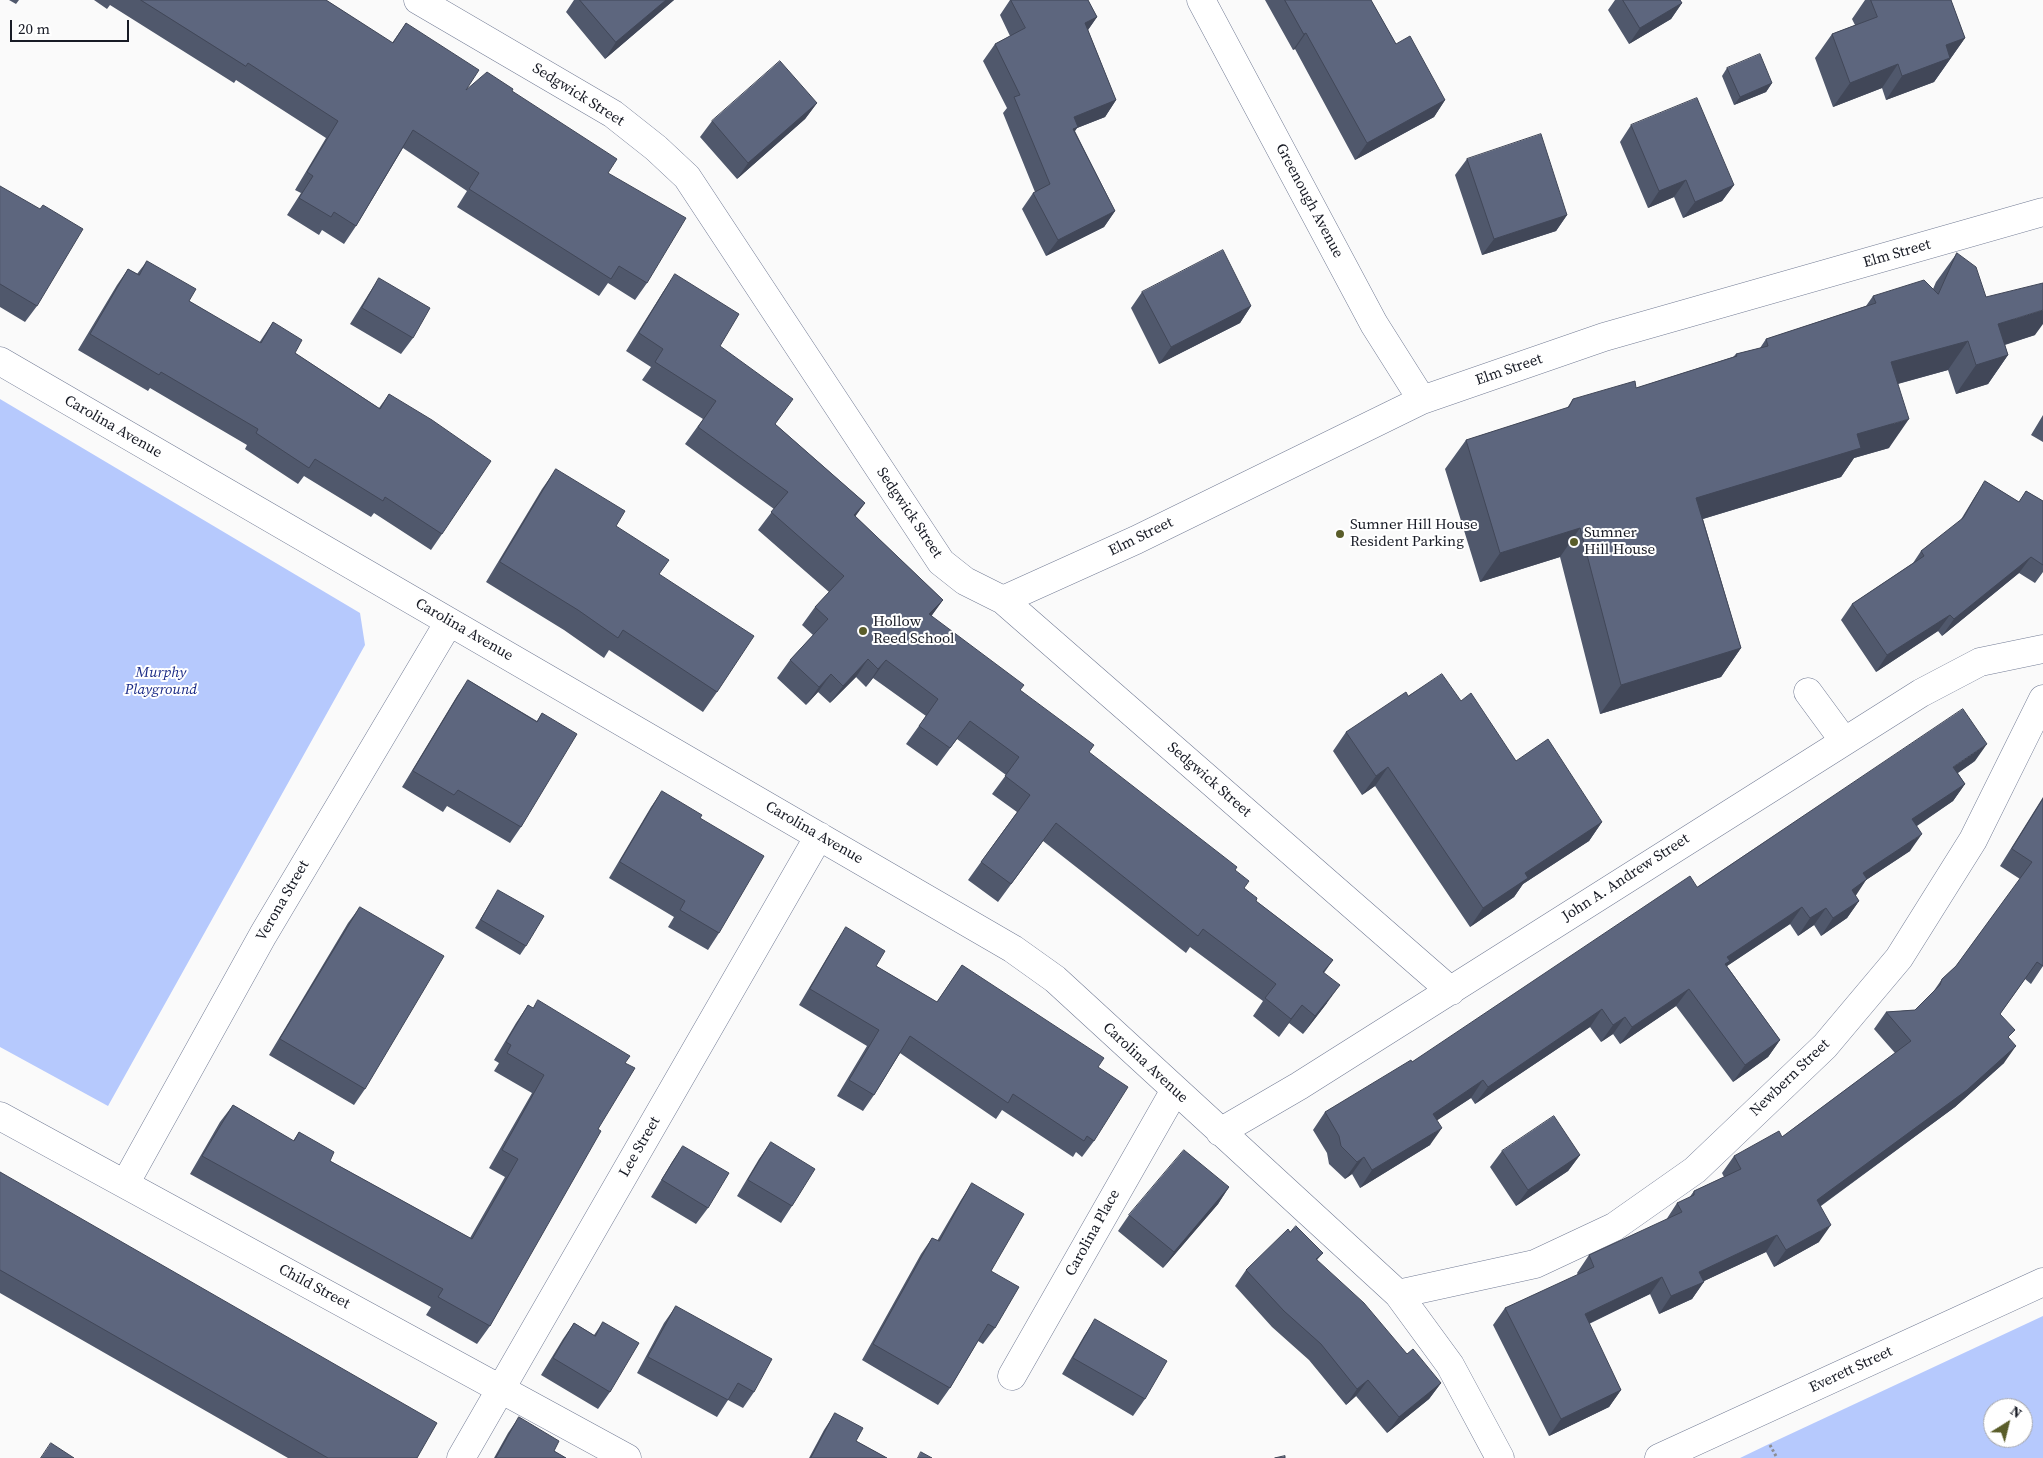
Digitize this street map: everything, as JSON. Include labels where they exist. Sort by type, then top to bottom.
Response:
[{"type":"street","name":"Sedgwick Street","points":[[418,0],[613,114],[656,148],[687,177],[941,562],[965,581],[1003,600],[1451,991]]},
{"type":"street","name":"Greenough Avenue","points":[[1201,0],[1374,324],[1422,400]]},
{"type":"street","name":"Elm Street","points":[[1003,600],[1136,540],[1422,400],[1604,337],[2043,212]]},
{"type":"street","name":"Carolina Avenue","points":[[0,361],[1013,949],[1055,979],[1398,1294],[1450,1366],[1500,1458]]},
{"type":"street","name":"Verona Street","points":[[124,1184],[268,927],[449,622]]},
{"type":"street","name":"John A. Andrew Street","points":[[1220,1132],[1299,1086],[1451,991],[1921,693],[1980,662],[2043,649]]},
{"type":"street","points":[[1808,692],[1844,741]]},
{"type":"street","name":"Newbern Street","points":[[1398,1294],[1535,1264],[1614,1228],[1695,1170],[1824,1046],[1899,958],[1973,840],[2043,699]]},
{"type":"street","name":"Lee Street","points":[[461,1458],[819,836]]},
{"type":"street","name":"Carolina Place","points":[[1012,1376],[1174,1090]]},
{"type":"street","name":"Child Street","points":[[0,1116],[627,1458]]},
{"type":"street","name":"Everett Street","points":[[1659,1458],[2043,1282]]},
{"type":"green space","name":"Murphy Playground","points":[[0,399],[360,613],[365,645],[108,1106],[0,1047]]},
{"type":"green space","points":[[2043,1316],[2043,1458],[1740,1458]]},
{"type":"building","points":[[141,0],[326,0],[393,43],[406,23],[479,70],[466,90],[487,72],[513,89],[512,91],[617,159],[608,173],[686,218],[647,283],[619,266],[611,279],[469,189],[479,173],[413,130],[356,226],[334,212],[331,217],[299,198],[313,176],[307,172],[338,121],[248,63],[246,66]]},
{"type":"building","points":[[580,0],[666,0],[616,42]]},
{"type":"building","points":[[1011,0],[1088,0],[1097,17],[1085,23],[1116,100],[1074,117],[1078,127],[1073,129],[1115,211],[1058,240],[1033,193],[1050,184],[1014,97],[1020,95],[995,44],[1025,28]]},
{"type":"building","points":[[1285,0],[1371,0],[1396,44],[1410,36],[1445,100],[1367,143],[1306,33],[1304,34]]},
{"type":"building","points":[[1623,0],[1680,0],[1682,3],[1640,28]]},
{"type":"building","points":[[1871,0],[1951,0],[1965,38],[1946,45],[1950,58],[1902,76],[1898,64],[1850,83],[1832,34],[1877,17]]},
{"type":"building","points":[[1760,54],[1772,83],[1740,97],[1727,68]]},
{"type":"building","points":[[780,61],[817,103],[748,163],[712,121]]},
{"type":"building","points":[[1697,98],[1734,185],[1695,202],[1686,180],[1659,191],[1631,125]]},
{"type":"building","points":[[1541,134],[1567,215],[1494,239],[1467,159]]},
{"type":"building","points":[[0,186],[40,209],[43,205],[83,229],[37,306],[0,284]]},
{"type":"building","points":[[1223,250],[1251,306],[1171,347],[1142,292]]},
{"type":"building","name":"Sumner Hill House","points":[[1957,253],[1976,267],[1986,297],[2043,283],[2043,310],[1998,324],[2008,355],[1976,365],[1968,341],[1891,362],[1909,419],[1857,434],[1861,448],[1696,498],[1741,648],[1621,685],[1580,528],[1500,553],[1466,440],[1569,407],[1573,399],[1635,381],[1636,388],[1737,356],[1736,354],[1768,346],[1766,339],[1876,303],[1873,296],[1924,280],[1938,294]]},
{"type":"building","points":[[147,261],[196,289],[189,301],[261,343],[273,322],[302,340],[295,353],[380,409],[389,394],[432,420],[491,461],[442,534],[385,497],[383,501],[315,459],[309,468],[256,433],[258,429],[161,372],[159,375],[90,334],[128,269],[139,275]]},
{"type":"building","points":[[675,274],[739,314],[720,346],[793,399],[775,424],[865,503],[854,515],[943,600],[929,614],[1024,685],[1020,690],[1094,745],[1089,752],[1237,867],[1235,870],[1249,881],[1244,888],[1257,898],[1256,901],[1333,960],[1323,972],[1340,985],[1315,1016],[1302,1005],[1291,1019],[1265,998],[1276,984],[1203,929],[1198,936],[1056,823],[1011,884],[981,862],[1030,795],[1005,776],[1019,757],[970,721],[950,748],[919,726],[938,699],[886,660],[878,669],[868,659],[843,686],[831,674],[819,687],[790,660],[828,619],[815,607],[844,576],[771,512],[788,492],[698,427],[716,401],[655,362],[663,349],[639,333]]},
{"type":"building","points":[[379,278],[430,308],[413,338],[362,308]]},
{"type":"building","points":[[556,469],[625,511],[616,526],[669,560],[659,574],[754,636],[717,692],[623,630],[618,638],[578,610],[500,562]]},
{"type":"building","points":[[1985,481],[2019,502],[2026,491],[2043,501],[2043,565],[2031,557],[1954,619],[1950,615],[1887,655],[1852,604],[1924,556],[1921,551],[1963,518]]},
{"type":"building","points":[[1442,674],[1461,701],[1471,693],[1516,761],[1548,739],[1602,822],[1525,873],[1528,878],[1483,908],[1388,767],[1376,776],[1346,732],[1406,692],[1408,696]]},
{"type":"building","points":[[468,680],[537,722],[542,713],[577,734],[521,827],[458,790],[454,795],[413,771]]},
{"type":"building","points":[[1963,709],[1987,744],[1953,767],[1965,784],[1912,819],[1922,834],[1863,873],[1867,879],[1852,890],[1859,901],[1833,918],[1826,908],[1810,918],[1802,907],[1727,957],[1730,961],[1725,964],[1780,1040],[1745,1065],[1689,989],[1632,1027],[1625,1017],[1613,1025],[1602,1009],[1488,1087],[1483,1080],[1433,1114],[1442,1128],[1372,1170],[1364,1157],[1357,1162],[1341,1146],[1339,1136],[1325,1112],[1411,1060],[1412,1062],[1690,876],[1697,887]]},
{"type":"building","points":[[662,791],[702,815],[700,818],[764,856],[719,933],[680,910],[685,901],[620,862]]},
{"type":"building","points":[[2043,799],[2043,966],[2037,962],[2000,1014],[2015,1030],[2008,1037],[2016,1046],[1967,1090],[1817,1200],[1831,1225],[1786,1250],[1777,1235],[1699,1272],[1704,1282],[1671,1296],[1662,1277],[1585,1314],[1621,1390],[1561,1419],[1505,1308],[1594,1267],[1589,1255],[1682,1212],[1677,1203],[1694,1195],[1694,1191],[1741,1169],[1734,1156],[1779,1131],[1782,1137],[1911,1041],[1886,1012],[1915,1010],[1956,966],[2032,862],[2012,849]]},
{"type":"building","points":[[498,890],[544,916],[526,946],[481,920]]},
{"type":"building","points":[[360,907],[444,956],[365,1089],[280,1039]]},
{"type":"building","points":[[846,927],[885,951],[876,966],[937,1002],[962,965],[1104,1058],[1098,1067],[1128,1087],[1094,1141],[1087,1136],[1084,1141],[1013,1094],[1008,1103],[910,1036],[874,1095],[849,1080],[879,1030],[810,989]]},
{"type":"building","points":[[538,1000],[630,1056],[625,1063],[635,1068],[598,1129],[601,1131],[490,1326],[438,1297],[443,1289],[202,1156],[233,1105],[294,1141],[299,1132],[334,1152],[330,1161],[472,1239],[518,1159],[502,1150],[544,1075],[507,1053],[511,1045],[506,1042],[528,1005],[533,1008]]},
{"type":"building","points":[[1554,1116],[1580,1155],[1528,1190],[1502,1151]]},
{"type":"building","points":[[771,1142],[815,1169],[792,1206],[748,1180]]},
{"type":"building","points":[[683,1146],[729,1173],[708,1208],[662,1180]]},
{"type":"building","points":[[1184,1150],[1229,1187],[1174,1252],[1129,1215]]},
{"type":"building","points":[[0,1172],[437,1423],[417,1458],[328,1458],[0,1270]]},
{"type":"building","points":[[972,1183],[1024,1214],[991,1271],[1019,1287],[995,1328],[988,1324],[950,1388],[873,1344],[932,1238],[939,1241]]},
{"type":"building","points":[[1296,1226],[1323,1253],[1316,1259],[1364,1303],[1407,1354],[1413,1349],[1441,1383],[1399,1417],[1368,1380],[1357,1389],[1321,1344],[1284,1311],[1246,1270],[1288,1229],[1290,1232]]},
{"type":"building","points":[[676,1306],[772,1359],[754,1392],[738,1383],[728,1400],[648,1357]]},
{"type":"building","points":[[1095,1319],[1167,1361],[1145,1399],[1073,1358]]},
{"type":"building","points":[[603,1322],[639,1343],[610,1392],[553,1358],[574,1323],[595,1336]]},
{"type":"building","points":[[835,1413],[863,1428],[856,1441],[887,1458],[811,1458]]},
{"type":"building","points":[[519,1417],[559,1441],[554,1451],[566,1458],[496,1458]]},
{"type":"building","points":[[51,1443],[74,1458],[41,1458]]},
{"type":"building","points":[[921,1452],[932,1458],[918,1458]]},
{"type":"place","name":"Sumner Hill House Resident Parking","points":[[1340,534]]},
{"type":"place","name":"Sumner Hill House","points":[[1574,542]]},
{"type":"place","name":"Hollow Reed School","points":[[863,631]]}]
